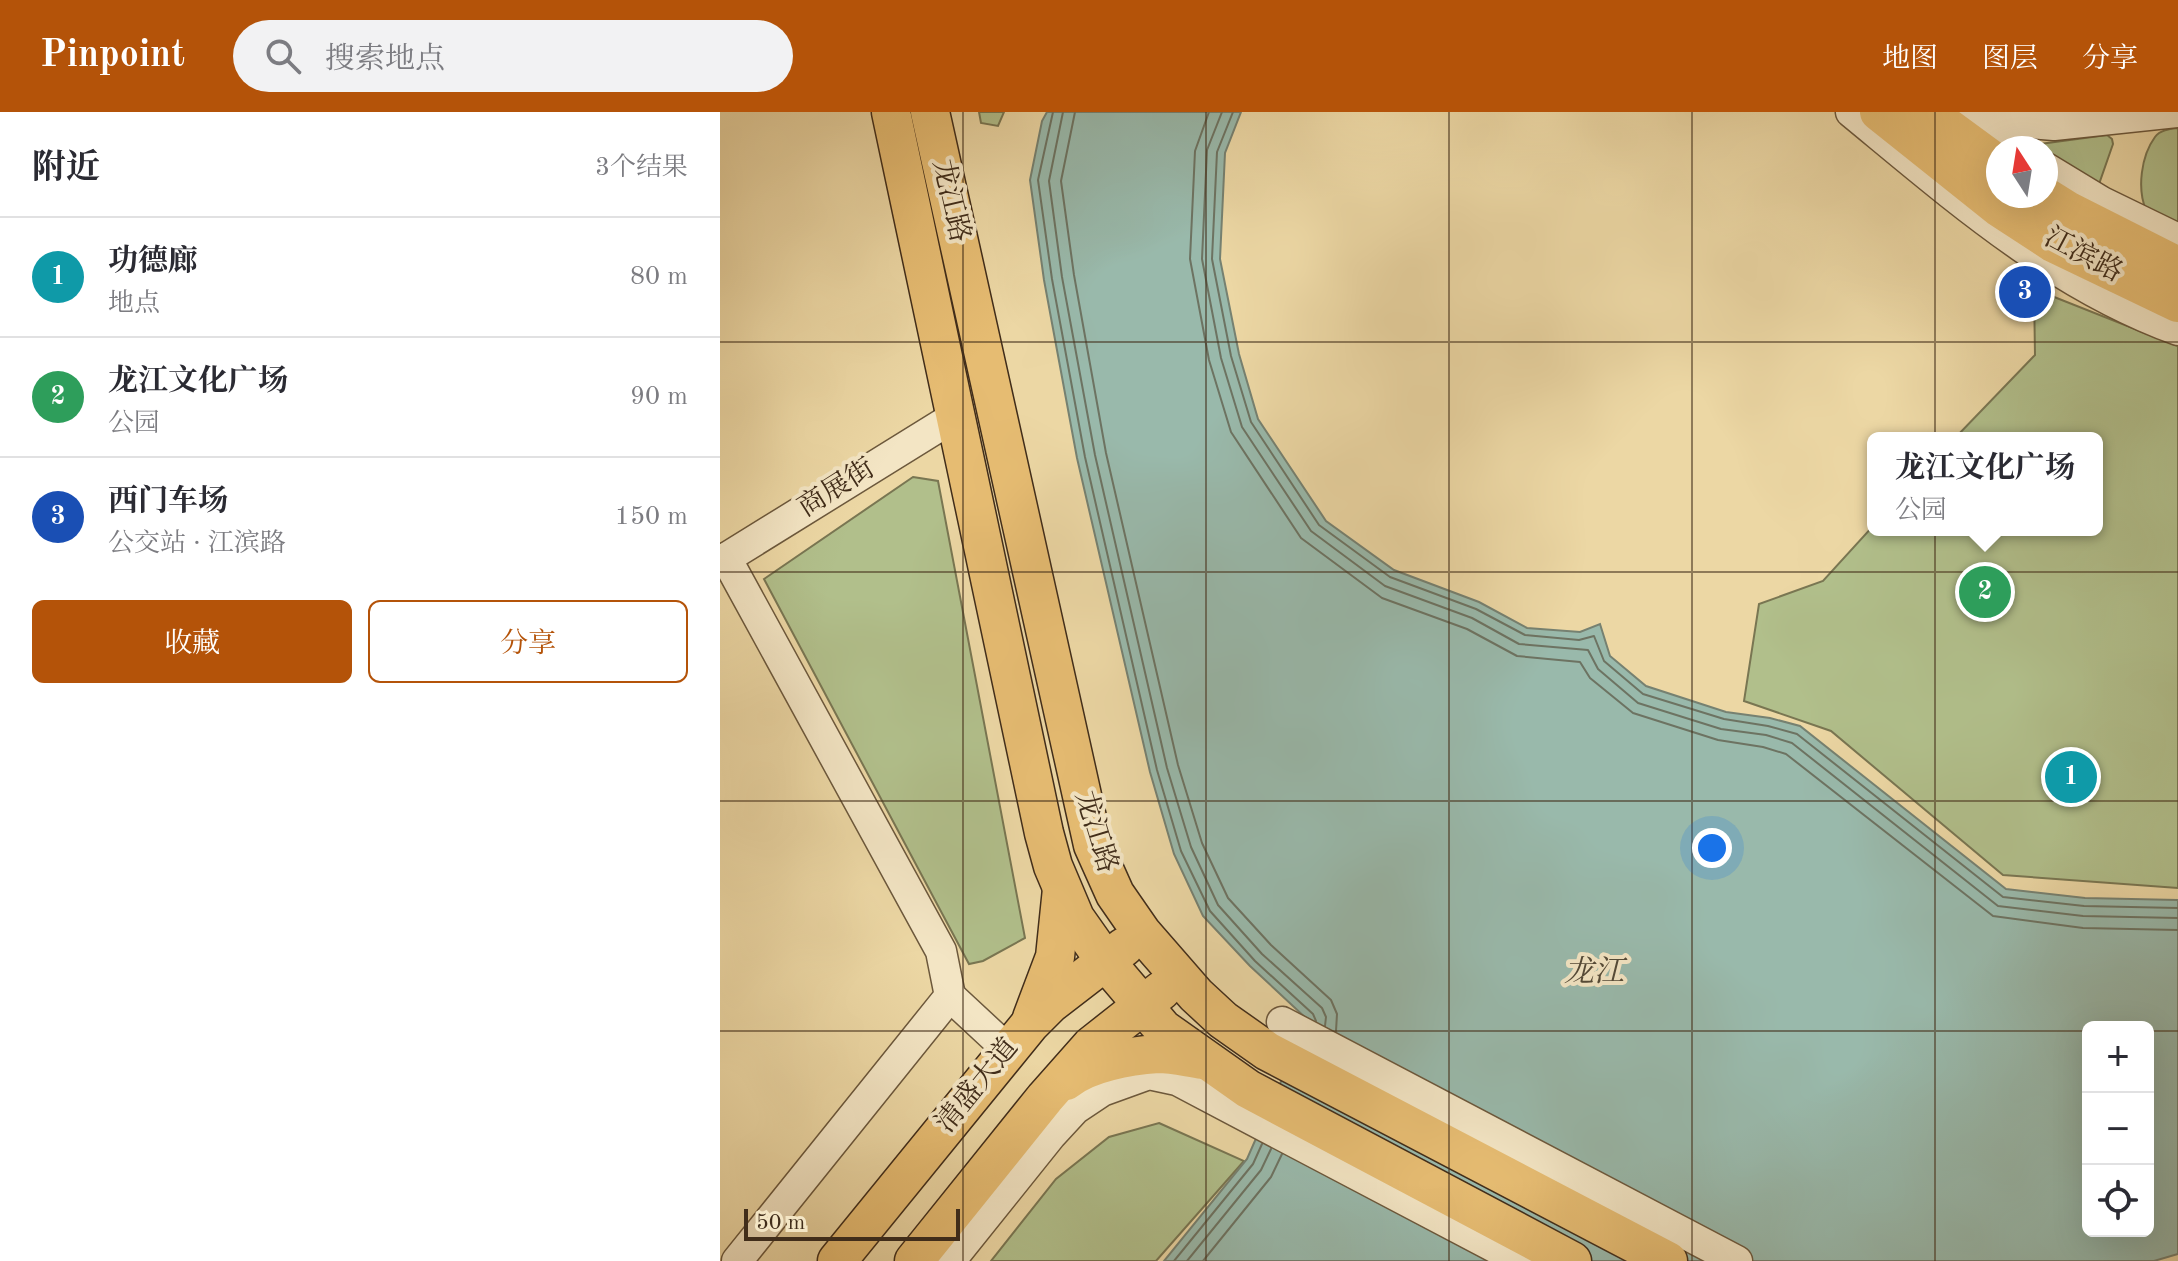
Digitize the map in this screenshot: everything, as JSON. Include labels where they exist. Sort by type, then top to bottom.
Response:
[{"type":"main road","name":"龙江路","points":[[891,112],[1044,833],[1075,918],[1106,962],[1163,1029],[1203,1060],[1242,1099],[1572,1261]]},
{"type":"main road","name":"龙江路","points":[[930,112],[1093,845],[1115,894],[1142,933],[1196,995],[1223,1020],[1274,1036],[1668,1261]]},
{"type":"main road","name":"江滨路","points":[[1879,112],[1998,207],[2053,243],[2178,303]]},
{"type":"main road","points":[[1927,112],[1986,155]]},
{"type":"main road","name":"江滨路","points":[[2058,204],[2178,266]]},
{"type":"main road","points":[[1018,1036],[1055,957],[1062,889]]},
{"type":"main road","name":"清盛大道","points":[[837,1261],[1018,1036],[1050,1004],[1142,933]]},
{"type":"main road","points":[[914,1261],[1045,1098],[1091,1046],[1181,975]]},
{"type":"main road","points":[[1045,1098],[1076,1073],[1128,1058],[1159,1054],[1203,1060]]},
{"type":"street","points":[[1851,112],[1985,222],[2041,261],[2155,322],[2178,330]]},
{"type":"street","points":[[1961,115],[2054,125],[2178,112]]},
{"type":"street","points":[[1961,115],[1995,136]]},
{"type":"street","points":[[2058,175],[2102,202],[2178,239]]},
{"type":"street","name":"商展街","points":[[723,560],[954,417]]},
{"type":"street","points":[[723,560],[941,951],[950,996],[1018,1036]]},
{"type":"street","points":[[737,1261],[950,996]]},
{"type":"street","points":[[1274,1036],[1737,1261]]},
{"type":"street","points":[[950,1261],[1075,1109],[1102,1091],[1149,1074],[1242,1099],[1521,1261]]},
{"type":"green space","points":[[979,112],[1004,112],[998,126],[981,123]]},
{"type":"green space","points":[[2178,128],[2178,223],[2146,210],[2141,183],[2146,153],[2155,137],[2162,131]]},
{"type":"green space","points":[[2107,135],[2112,139],[2099,184],[2058,164],[2058,142]]},
{"type":"green space","points":[[2034,289],[2178,346],[2178,888],[2003,875],[1831,731],[1744,701],[1759,604],[1823,581],[1867,533],[1867,536],[2103,536],[2103,432],[1961,432],[2035,355]]},
{"type":"green space","points":[[913,477],[938,481],[1025,938],[983,961],[969,964],[764,579]]},
{"type":"green space","points":[[1159,1123],[1244,1161],[1156,1261],[991,1261],[1056,1179],[1109,1137]]},
{"type":"water","name":"龙江","points":[[1047,112],[1241,112],[1225,153],[1220,259],[1239,354],[1258,419],[1326,521],[1394,570],[1479,602],[1527,628],[1580,632],[1600,624],[1610,656],[1646,686],[1726,712],[1800,726],[2006,889],[2085,898],[2178,900],[2178,1254],[2154,1261],[1164,1261],[1247,1159],[1308,1020],[1250,966],[1203,916],[1174,854],[1150,772],[1077,458],[1044,280],[1030,180],[1042,121]]},
{"type":"place","name":"西门车场","points":[[2025,292]]},
{"type":"place","name":"龙江文化广场","points":[[1985,592]]},
{"type":"place","name":"功德廊","points":[[2071,777]]}]
